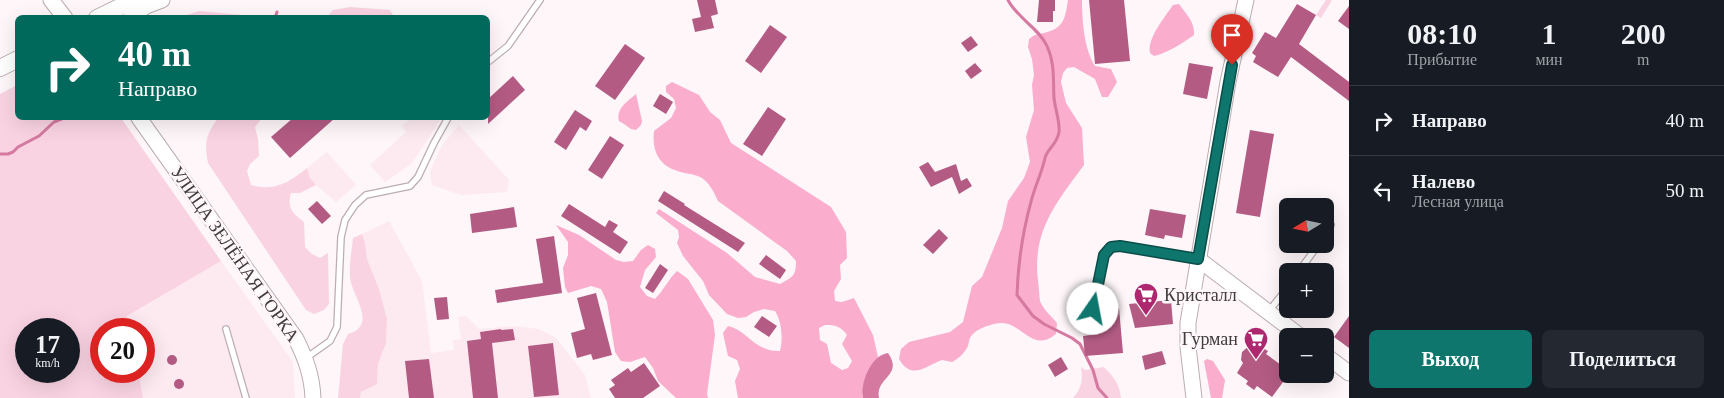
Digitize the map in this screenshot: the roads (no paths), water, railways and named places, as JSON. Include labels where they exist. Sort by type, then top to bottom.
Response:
[{"type":"main road","points":[[103,15],[134,0]]},
{"type":"main road","points":[[0,68],[15,60]]},
{"type":"street","points":[[51,0],[63,15]]},
{"type":"street","points":[[134,15],[146,6],[162,0]]},
{"type":"street","points":[[1194,398],[1187,334],[1228,82],[1246,0]]},
{"type":"street","name":"УЛИЦА ЗЕЛЁНАЯ ГОРКА","points":[[140,120],[296,339],[306,358],[312,379],[313,398]]},
{"type":"street","points":[[1198,259],[1289,328]]},
{"type":"street","points":[[1334,362],[1349,373]]},
{"type":"lane","points":[[490,60],[508,46],[540,0]]},
{"type":"lane","points":[[306,358],[330,341],[337,327],[341,237],[345,220],[354,204],[366,194],[410,186],[418,177],[447,120]]},
{"type":"lane","points":[[1079,325],[1084,322],[1093,309],[1104,255],[1111,247],[1120,246],[1198,259]]},
{"type":"lane","points":[[1268,312],[1279,298]]},
{"type":"lane","points":[[226,329],[246,398]]},
{"type":"waterway","points":[[1008,0],[1039,34],[1050,52],[1059,128],[1056,140],[1046,155],[1029,210],[1020,258],[1017,295],[1033,316],[1080,344],[1093,370],[1098,388],[1107,398]]},
{"type":"waterway","points":[[0,154],[13,152],[18,147],[39,136],[54,122],[59,120]]},
{"type":"place","name":"Кристалл","points":[[1146,316]]},
{"type":"place","name":"Гурман","points":[[1256,360]]}]
